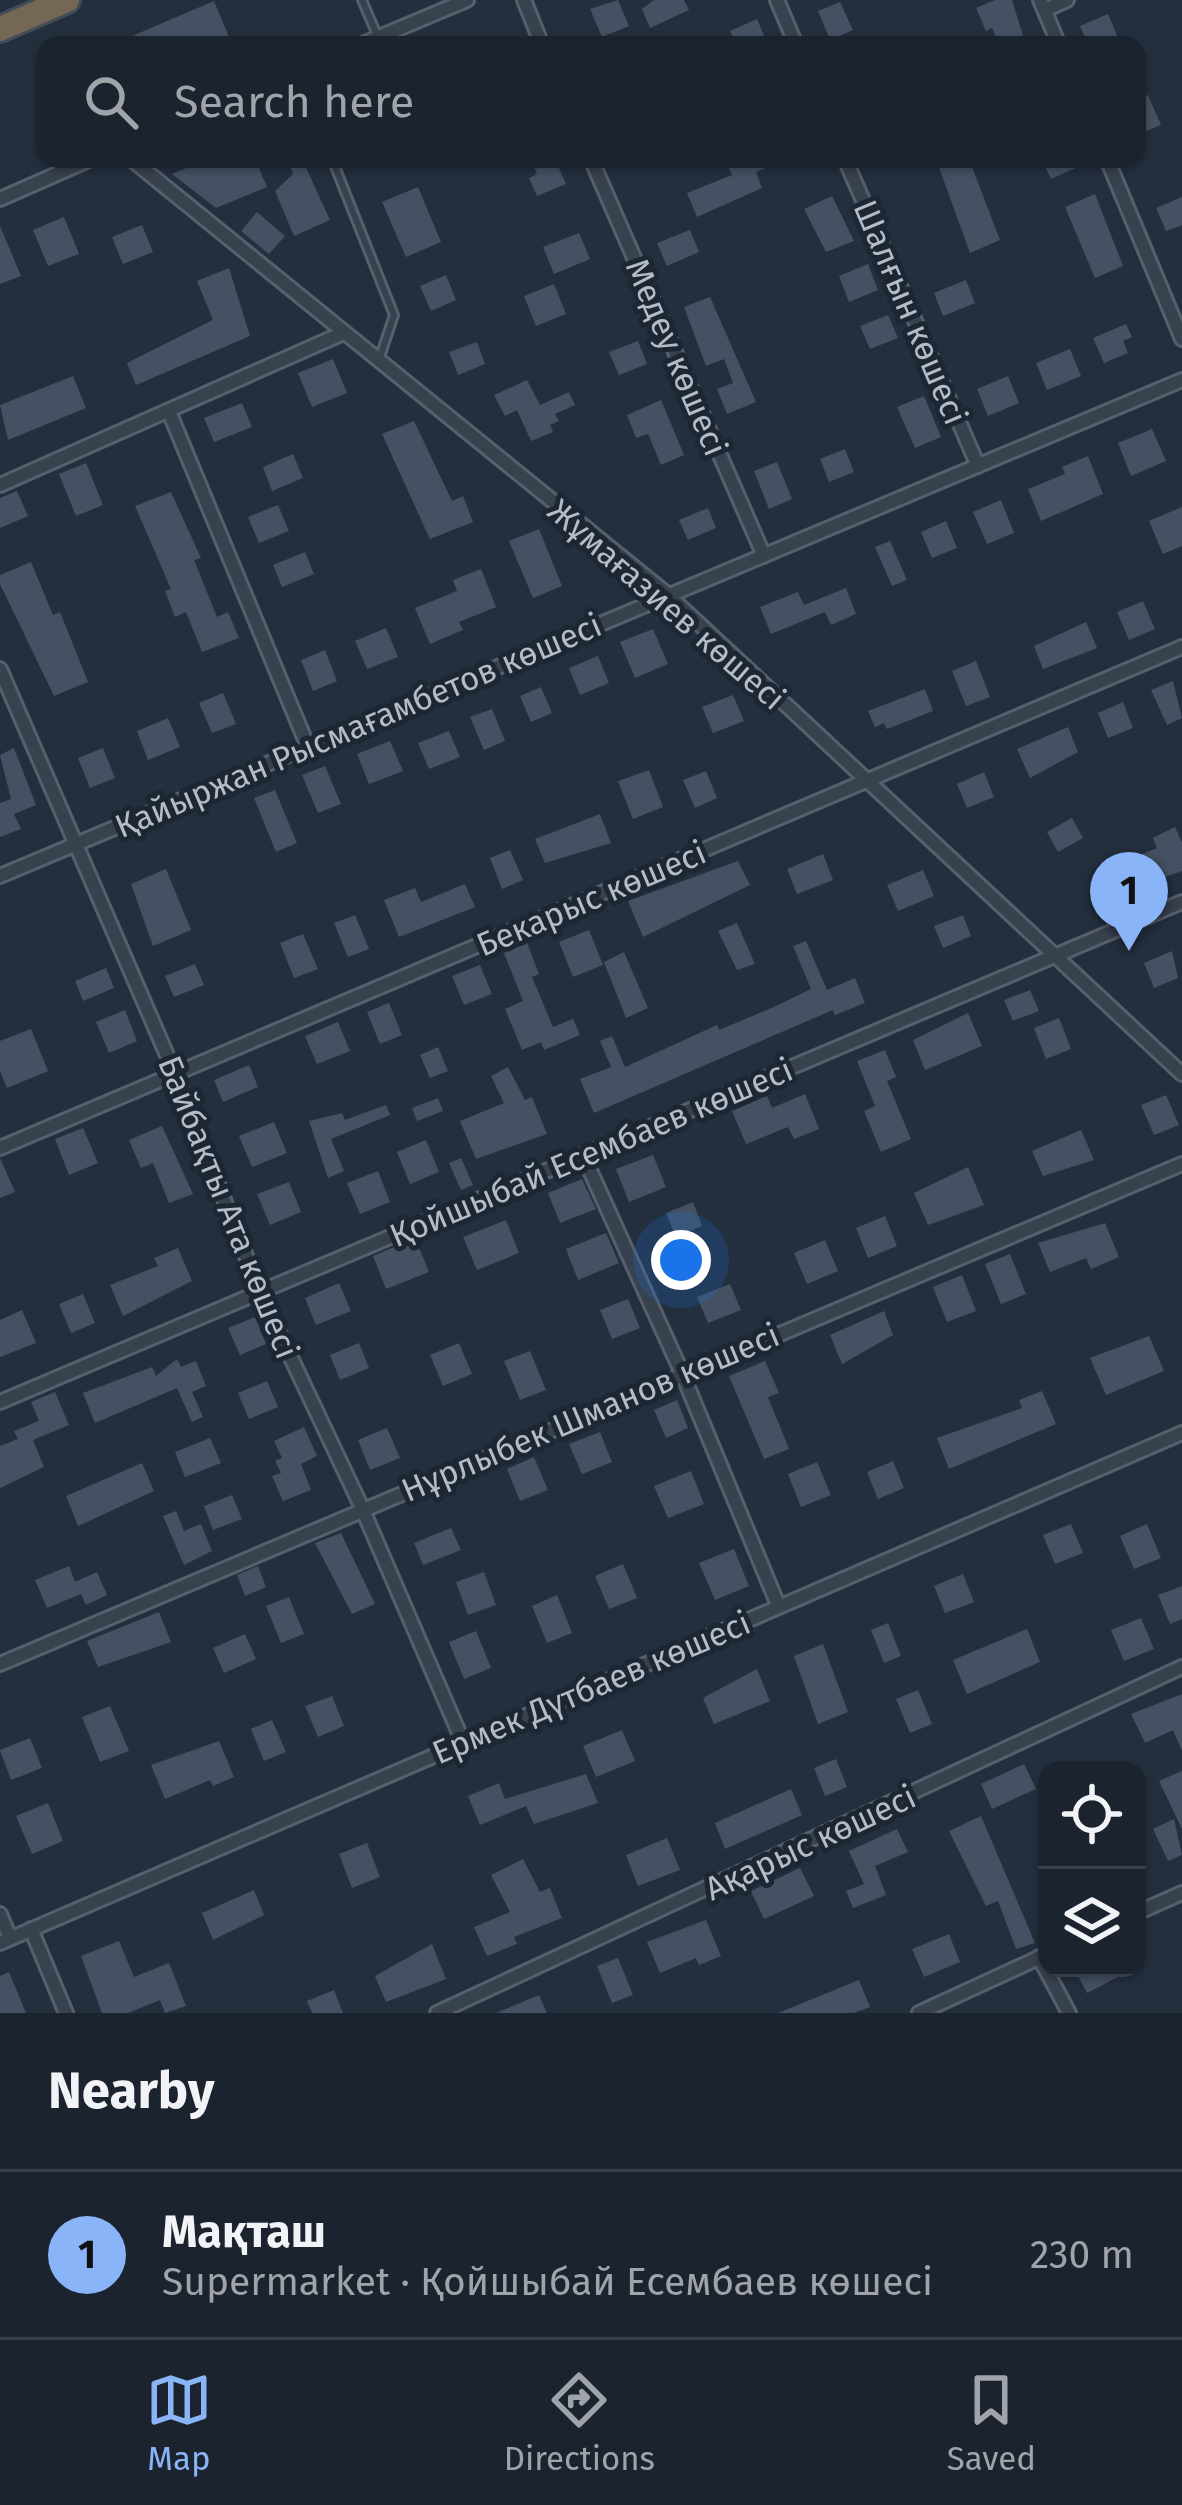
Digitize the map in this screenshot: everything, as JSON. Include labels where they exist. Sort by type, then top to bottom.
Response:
[{"type":"highway","points":[[0,29],[67,0]]},
{"type":"street","points":[[383,36],[467,0]]},
{"type":"street","points":[[524,0],[538,36]]},
{"type":"street","points":[[777,0],[792,36]]},
{"type":"street","points":[[1055,36],[1042,5],[1067,0]]},
{"type":"street","points":[[0,199],[71,168]]},
{"type":"street","name":"Жұмағазиев көшесі","points":[[141,168],[667,594],[1182,1073]]},
{"type":"street","name":"Медеу көшесі","points":[[595,168],[764,556]]},
{"type":"street","name":"Шалғын көшесі","points":[[849,168],[977,466]]},
{"type":"street","points":[[1111,168],[1182,339]]},
{"type":"street","points":[[0,485],[170,414],[341,334]]},
{"type":"street","name":"Қайыржан Рысмағамбетов көшесі","points":[[0,876],[1182,380]]},
{"type":"street","points":[[170,414],[308,747]]},
{"type":"street","name":"Бекарыс көшесі","points":[[0,1148],[1182,647]]},
{"type":"street","name":"Байбақты Ата көшесі","points":[[0,669],[176,1076],[260,1292],[362,1508],[463,1742]]},
{"type":"street","name":"Қойшыбай Есембаев көшесі","points":[[0,1402],[1182,902]]},
{"type":"street","points":[[583,1155],[682,1373],[778,1606]]},
{"type":"street","name":"Нұрлыбек Шманов көшесі","points":[[0,1664],[1182,1164]]},
{"type":"street","name":"Ермек Дүтбаев көшесi","points":[[5,1941],[1182,1433]]},
{"type":"street","name":"Ақарыс көшесi","points":[[437,2013],[1182,1667]]},
{"type":"street","points":[[1146,1909],[1182,1894]]},
{"type":"street","points":[[0,1914],[5,1941]]},
{"type":"street","points":[[31,1929],[66,2013]]},
{"type":"street","points":[[919,2013],[1038,1957]]},
{"type":"street","points":[[1053,1977],[1069,2013]]},
{"type":"lane","points":[[362,0],[377,36]]},
{"type":"lane","points":[[336,168],[394,315],[378,364]]},
{"type":"building","points":[[618,0],[629,26],[602,36],[590,9]]},
{"type":"building","points":[[654,0],[684,0],[689,10],[650,28],[642,9]]},
{"type":"building","points":[[995,0],[1012,0],[1023,36],[995,36],[992,28],[986,31],[976,8]]},
{"type":"building","points":[[214,1],[229,36],[132,36]]},
{"type":"building","points":[[840,2],[853,30],[828,36],[818,11]]},
{"type":"building","points":[[1108,14],[1117,36],[1084,36],[1080,26]]},
{"type":"building","points":[[757,19],[764,36],[732,36],[730,31]]},
{"type":"building","points":[[1146,96],[1161,125],[1146,131]]},
{"type":"building","points":[[186,168],[259,168],[267,187],[216,208],[172,174]]},
{"type":"building","points":[[291,168],[306,168],[330,220],[294,236],[275,191],[293,174]]},
{"type":"building","points":[[535,168],[559,168],[566,184],[537,196],[529,178],[537,174]]},
{"type":"building","points":[[729,168],[765,168],[756,172],[762,188],[697,217],[687,193],[732,175]]},
{"type":"building","points":[[939,168],[972,168],[1000,240],[970,253]]},
{"type":"building","points":[[1046,168],[1076,168],[1051,179]]},
{"type":"building","points":[[418,187],[441,242],[406,257],[382,202]]},
{"type":"building","points":[[1095,194],[1123,266],[1095,278],[1065,207]]},
{"type":"building","points":[[832,196],[854,241],[826,252],[804,209]]},
{"type":"building","points":[[1182,197],[1182,225],[1166,231],[1156,208]]},
{"type":"building","points":[[257,212],[285,236],[269,254],[241,231]]},
{"type":"building","points":[[64,217],[79,254],[48,266],[33,230]]},
{"type":"building","points":[[142,225],[153,252],[123,264],[112,237]]},
{"type":"building","points":[[0,226],[21,276],[0,284]]},
{"type":"building","points":[[690,230],[699,252],[667,266],[657,243]]},
{"type":"building","points":[[579,233],[590,259],[554,274],[543,247]]},
{"type":"building","points":[[868,264],[878,290],[849,302],[839,276]]},
{"type":"building","points":[[229,268],[250,336],[136,385],[127,363],[213,320],[197,281]]},
{"type":"building","points":[[446,275],[456,300],[431,311],[420,286]]},
{"type":"building","points":[[966,280],[975,303],[943,316],[934,293]]},
{"type":"building","points":[[554,284],[566,314],[536,326],[524,296]]},
{"type":"building","points":[[710,297],[756,402],[727,414],[717,389],[733,383],[724,359],[706,366],[684,307]]},
{"type":"building","points":[[888,315],[898,338],[870,349],[860,326]]},
{"type":"building","points":[[1126,324],[1132,337],[1123,341],[1128,353],[1104,363],[1093,338]]},
{"type":"building","points":[[638,341],[647,364],[619,375],[609,352]]},
{"type":"building","points":[[477,342],[485,364],[458,375],[449,352]]},
{"type":"building","points":[[1070,349],[1081,376],[1047,390],[1036,363]]},
{"type":"building","points":[[333,359],[347,393],[312,407],[298,373]]},
{"type":"building","points":[[73,376],[86,408],[8,440],[0,405]]},
{"type":"building","points":[[1008,376],[1019,403],[988,416],[977,389]]},
{"type":"building","points":[[527,380],[540,405],[569,392],[575,405],[555,414],[559,421],[550,425],[553,432],[531,441],[517,410],[505,416],[494,395]]},
{"type":"building","points":[[924,396],[941,437],[915,448],[897,407]]},
{"type":"building","points":[[661,400],[684,455],[661,465],[648,434],[636,438],[627,415]]},
{"type":"building","points":[[242,403],[252,427],[214,442],[204,418]]},
{"type":"building","points":[[414,421],[452,501],[463,496],[473,522],[430,539],[382,434]]},
{"type":"building","points":[[1152,429],[1166,461],[1131,476],[1118,443]]},
{"type":"building","points":[[845,449],[854,472],[829,482],[820,459]]},
{"type":"building","points":[[293,454],[303,478],[272,491],[263,467]]},
{"type":"building","points":[[1088,456],[1103,494],[1041,521],[1028,489],[1065,474],[1062,467]]},
{"type":"building","points":[[777,462],[792,499],[769,509],[754,471]]},
{"type":"building","points":[[86,463],[103,505],[76,516],[59,474]]},
{"type":"building","points":[[17,491],[28,516],[0,528],[0,498]]},
{"type":"building","points":[[171,492],[201,558],[194,560],[217,617],[228,612],[239,638],[202,652],[186,612],[175,617],[165,591],[171,589],[135,506]]},
{"type":"building","points":[[1001,500],[1014,533],[987,544],[973,512]]},
{"type":"building","points":[[278,505],[289,531],[259,543],[248,517]]},
{"type":"building","points":[[1182,507],[1182,546],[1163,554],[1149,521]]},
{"type":"building","points":[[708,508],[716,528],[688,540],[679,520]]},
{"type":"building","points":[[946,521],[957,548],[932,558],[921,532]]},
{"type":"building","points":[[539,529],[562,586],[533,598],[509,541]]},
{"type":"building","points":[[890,541],[907,580],[892,586],[875,547]]},
{"type":"building","points":[[305,552],[314,574],[282,587],[273,565]]},
{"type":"building","points":[[31,562],[53,615],[60,612],[88,682],[54,696],[0,584],[0,575]]},
{"type":"building","points":[[481,569],[496,607],[459,622],[463,630],[430,644],[415,608],[457,591],[453,580]]},
{"type":"building","points":[[846,588],[856,614],[831,625],[825,612],[771,634],[760,607],[798,592],[804,605]]},
{"type":"building","points":[[1143,601],[1155,629],[1129,640],[1117,612]]},
{"type":"building","points":[[1086,622],[1097,648],[1043,669],[1034,646]]},
{"type":"building","points":[[386,628],[398,657],[367,669],[355,641]]},
{"type":"building","points":[[653,629],[668,664],[635,678],[620,642]]},
{"type":"building","points":[[325,650],[337,681],[313,691],[301,660]]},
{"type":"building","points":[[598,656],[609,683],[580,695],[569,668]]},
{"type":"building","points":[[976,661],[990,697],[966,706],[952,671]]},
{"type":"building","points":[[1173,681],[1182,718],[1167,725],[1151,690]]},
{"type":"building","points":[[541,687],[552,713],[531,722],[520,696]]},
{"type":"building","points":[[925,689],[933,711],[887,729],[884,723],[875,727],[868,711]]},
{"type":"building","points":[[223,693],[236,724],[212,733],[199,703]]},
{"type":"building","points":[[733,695],[744,721],[713,733],[702,707]]},
{"type":"building","points":[[1123,702],[1133,728],[1108,738],[1098,713]]},
{"type":"building","points":[[492,709],[505,741],[484,750],[470,717]]},
{"type":"building","points":[[168,718],[180,747],[148,760],[137,731]]},
{"type":"building","points":[[1068,727],[1078,752],[1030,778],[1017,749]]},
{"type":"building","points":[[449,731],[460,757],[429,769],[418,743]]},
{"type":"building","points":[[390,741],[403,771],[369,784],[357,754]]},
{"type":"building","points":[[14,748],[36,805],[14,814],[21,829],[0,837],[0,803],[11,799],[0,755]]},
{"type":"building","points":[[103,748],[115,778],[90,788],[78,758]]},
{"type":"building","points":[[325,766],[341,804],[318,813],[302,775]]},
{"type":"building","points":[[649,770],[663,807],[633,819],[618,781]]},
{"type":"building","points":[[706,771],[717,798],[695,808],[683,780]]},
{"type":"building","points":[[984,772],[994,797],[967,808],[957,784]]},
{"type":"building","points":[[275,790],[297,843],[276,852],[254,798]]},
{"type":"building","points":[[600,814],[611,843],[545,863],[535,839]]},
{"type":"building","points":[[1072,818],[1083,838],[1058,852],[1047,832]]},
{"type":"building","points":[[1175,827],[1182,843],[1182,871],[1134,888],[1123,862],[1157,848],[1153,838]]},
{"type":"building","points":[[510,850],[523,880],[502,889],[490,858]]},
{"type":"building","points":[[823,854],[833,880],[797,894],[787,869]]},
{"type":"building","points":[[738,861],[750,885],[643,937],[628,901]]},
{"type":"building","points":[[166,869],[191,930],[153,946],[131,884]]},
{"type":"building","points":[[923,870],[934,896],[898,911],[887,885]]},
{"type":"building","points":[[465,884],[475,907],[399,937],[384,900],[415,888],[421,902]]},
{"type":"building","points":[[355,915],[369,949],[348,957],[334,923]]},
{"type":"building","points":[[963,915],[971,936],[943,948],[934,926]]},
{"type":"building","points":[[737,923],[755,964],[737,970],[718,931]]},
{"type":"building","points":[[589,930],[603,965],[573,977],[559,942]]},
{"type":"building","points":[[303,934],[318,969],[294,978],[280,943]]},
{"type":"building","points":[[806,941],[827,990],[855,978],[865,1003],[835,1015],[833,1010],[594,1113],[580,1079],[611,1067],[600,1041],[612,1036],[625,1067],[717,1025],[719,1030],[774,1007],[811,989],[793,946]]},
{"type":"building","points":[[527,943],[539,974],[532,977],[553,1027],[573,1019],[580,1035],[544,1050],[541,1042],[522,1050],[505,1009],[523,1001],[504,953]]},
{"type":"building","points":[[1172,951],[1178,978],[1154,988],[1144,963]]},
{"type":"building","points":[[624,952],[648,1008],[626,1018],[604,962]]},
{"type":"building","points":[[195,964],[204,985],[174,997],[165,976]]},
{"type":"building","points":[[480,965],[492,994],[464,1005],[452,976]]},
{"type":"building","points":[[106,968],[114,988],[83,1001],[75,981]]},
{"type":"building","points":[[1030,990],[1039,1011],[1013,1021],[1004,1000]]},
{"type":"building","points":[[389,1003],[402,1035],[380,1044],[367,1012]]},
{"type":"building","points":[[125,1010],[137,1041],[109,1053],[96,1022]]},
{"type":"building","points":[[968,1013],[982,1046],[925,1070],[913,1040]]},
{"type":"building","points":[[1059,1018],[1071,1049],[1046,1059],[1034,1028]]},
{"type":"building","points":[[338,1022],[350,1051],[317,1064],[305,1036]]},
{"type":"building","points":[[31,1029],[48,1071],[7,1088],[0,1071],[0,1041]]},
{"type":"building","points":[[438,1047],[448,1071],[430,1078],[420,1055]]},
{"type":"building","points":[[885,1050],[896,1077],[887,1081],[911,1139],[881,1152],[864,1111],[875,1106],[857,1061]]},
{"type":"building","points":[[249,1065],[258,1087],[223,1102],[214,1080]]},
{"type":"building","points":[[508,1067],[525,1100],[532,1097],[547,1134],[476,1159],[460,1121],[504,1103],[491,1076]]},
{"type":"building","points":[[805,1094],[819,1129],[794,1139],[788,1127],[746,1144],[732,1111],[767,1096],[772,1108]]},
{"type":"building","points":[[1166,1095],[1179,1125],[1154,1135],[1141,1105]]},
{"type":"building","points":[[438,1098],[443,1111],[417,1121],[412,1108]]},
{"type":"building","points":[[386,1105],[390,1115],[331,1139],[344,1171],[328,1178],[309,1121],[342,1113],[345,1120]]},
{"type":"building","points":[[274,1122],[287,1153],[252,1167],[239,1136]]},
{"type":"building","points":[[162,1126],[193,1194],[169,1203],[153,1163],[141,1168],[129,1140]]},
{"type":"building","points":[[83,1128],[98,1163],[69,1175],[55,1139]]},
{"type":"building","points":[[1081,1130],[1094,1160],[1043,1176],[1032,1151]]},
{"type":"building","points":[[426,1140],[439,1172],[410,1184],[397,1152]]},
{"type":"building","points":[[653,1155],[666,1187],[629,1202],[616,1169]]},
{"type":"building","points":[[0,1158],[15,1192],[0,1198]]},
{"type":"building","points":[[461,1158],[473,1185],[461,1190],[449,1163]]},
{"type":"building","points":[[968,1167],[984,1205],[928,1225],[914,1193]]},
{"type":"building","points":[[378,1171],[390,1202],[360,1214],[347,1183]]},
{"type":"building","points":[[582,1179],[596,1209],[560,1223],[548,1193]]},
{"type":"building","points":[[289,1182],[301,1212],[270,1225],[257,1194]]},
{"type":"building","points":[[693,1202],[702,1226],[676,1237],[666,1213]]},
{"type":"building","points":[[885,1216],[897,1246],[868,1258],[856,1228]]},
{"type":"building","points":[[506,1220],[519,1253],[477,1270],[463,1237]]},
{"type":"building","points":[[1105,1223],[1119,1257],[1091,1269],[1086,1258],[1050,1272],[1038,1243]]},
{"type":"building","points":[[606,1233],[619,1263],[578,1280],[566,1249]]},
{"type":"building","points":[[415,1238],[429,1272],[386,1289],[373,1256]]},
{"type":"building","points":[[825,1240],[838,1271],[807,1284],[794,1253]]},
{"type":"building","points":[[178,1248],[192,1281],[123,1316],[110,1285],[158,1266],[154,1258]]},
{"type":"building","points":[[1010,1254],[1026,1294],[1001,1304],[985,1264]]},
{"type":"building","points":[[962,1275],[976,1311],[947,1322],[933,1287]]},
{"type":"building","points":[[339,1283],[351,1311],[316,1325],[305,1298]]},
{"type":"building","points":[[730,1284],[741,1310],[708,1323],[697,1297]]},
{"type":"building","points":[[83,1294],[95,1323],[71,1333],[59,1304]]},
{"type":"building","points":[[628,1299],[640,1328],[612,1339],[600,1310]]},
{"type":"building","points":[[22,1310],[36,1343],[0,1357],[0,1320]]},
{"type":"building","points":[[884,1311],[893,1335],[842,1364],[830,1335]]},
{"type":"building","points":[[255,1317],[266,1344],[240,1355],[228,1328]]},
{"type":"building","points":[[1149,1336],[1164,1371],[1106,1395],[1090,1358]]},
{"type":"building","points":[[359,1343],[369,1368],[340,1380],[330,1355]]},
{"type":"building","points":[[459,1343],[472,1374],[443,1386],[430,1355]]},
{"type":"building","points":[[530,1351],[546,1390],[520,1400],[504,1361]]},
{"type":"building","points":[[177,1359],[181,1367],[196,1361],[206,1386],[192,1392],[203,1417],[192,1422],[177,1388],[95,1423],[83,1393],[152,1367],[156,1376]]},
{"type":"building","points":[[765,1361],[779,1393],[768,1397],[789,1449],[764,1459],[729,1376]]},
{"type":"building","points":[[267,1381],[278,1407],[249,1419],[238,1393]]},
{"type":"building","points":[[1042,1391],[1056,1424],[949,1469],[937,1438],[1022,1408],[1019,1400]]},
{"type":"building","points":[[55,1392],[69,1425],[33,1440],[44,1467],[0,1488],[0,1446],[18,1439],[14,1431],[39,1421],[31,1402]]},
{"type":"building","points":[[677,1400],[688,1428],[666,1438],[654,1410]]},
{"type":"building","points":[[304,1427],[317,1456],[301,1464],[311,1490],[283,1501],[272,1476],[281,1473],[275,1461],[282,1458],[274,1441]]},
{"type":"building","points":[[387,1428],[400,1458],[370,1470],[358,1440]]},
{"type":"building","points":[[600,1432],[612,1462],[582,1474],[569,1444]]},
{"type":"building","points":[[210,1438],[221,1463],[185,1477],[175,1452]]},
{"type":"building","points":[[534,1457],[548,1490],[520,1501],[507,1469]]},
{"type":"building","points":[[893,1461],[904,1488],[878,1499],[867,1472]]},
{"type":"building","points":[[817,1462],[831,1495],[801,1507],[788,1474]]},
{"type":"building","points":[[142,1463],[154,1491],[78,1526],[66,1496]]},
{"type":"building","points":[[691,1471],[704,1504],[668,1518],[654,1486]]},
{"type":"building","points":[[232,1495],[242,1519],[213,1530],[204,1506]]},
{"type":"building","points":[[176,1511],[184,1531],[201,1524],[212,1551],[184,1565],[163,1516]]},
{"type":"building","points":[[1071,1524],[1083,1553],[1055,1564],[1043,1535]]},
{"type":"building","points":[[1147,1524],[1161,1558],[1134,1569],[1120,1536]]},
{"type":"building","points":[[451,1528],[461,1550],[423,1565],[414,1543]]},
{"type":"building","points":[[341,1533],[375,1604],[352,1614],[315,1543]]},
{"type":"building","points":[[734,1549],[749,1586],[715,1600],[699,1563]]},
{"type":"building","points":[[623,1564],[637,1598],[609,1609],[595,1576]]},
{"type":"building","points":[[69,1566],[75,1582],[97,1572],[107,1595],[86,1605],[81,1594],[47,1608],[35,1580]]},
{"type":"building","points":[[258,1566],[266,1587],[245,1596],[237,1575]]},
{"type":"building","points":[[484,1572],[496,1605],[468,1615],[456,1582]]},
{"type":"building","points":[[963,1574],[974,1602],[945,1613],[934,1586]]},
{"type":"building","points":[[1182,1586],[1182,1619],[1170,1624],[1158,1595]]},
{"type":"building","points":[[557,1595],[572,1633],[547,1643],[532,1606]]},
{"type":"building","points":[[289,1597],[304,1634],[281,1643],[266,1606]]},
{"type":"building","points":[[159,1612],[171,1642],[98,1667],[87,1641]]},
{"type":"building","points":[[1141,1618],[1154,1649],[1124,1661],[1111,1630]]},
{"type":"building","points":[[888,1623],[901,1656],[884,1663],[871,1630]]},
{"type":"building","points":[[1027,1629],[1040,1662],[967,1694],[953,1660]]},
{"type":"building","points":[[476,1631],[491,1668],[464,1679],[449,1642]]},
{"type":"building","points":[[245,1634],[256,1659],[224,1673],[213,1648]]},
{"type":"building","points":[[823,1644],[848,1712],[818,1724],[794,1656]]},
{"type":"building","points":[[757,1669],[770,1701],[714,1724],[703,1698]]},
{"type":"building","points":[[918,1690],[932,1724],[910,1733],[896,1699]]},
{"type":"building","points":[[1182,1694],[1182,1751],[1173,1730],[1145,1743],[1131,1714]]},
{"type":"building","points":[[332,1696],[344,1726],[318,1737],[305,1706]]},
{"type":"building","points":[[110,1706],[129,1751],[100,1762],[82,1717]]},
{"type":"building","points":[[272,1720],[286,1752],[264,1761],[251,1729]]},
{"type":"building","points":[[622,1730],[635,1761],[596,1777],[583,1746]]},
{"type":"building","points":[[30,1738],[42,1768],[11,1780],[0,1750]]},
{"type":"building","points":[[219,1741],[234,1777],[213,1786],[210,1780],[165,1799],[151,1765]]},
{"type":"building","points":[[836,1759],[847,1787],[825,1796],[814,1768]]},
{"type":"building","points":[[1024,1764],[1036,1789],[992,1809],[981,1784]]},
{"type":"building","points":[[1182,1771],[1182,1829],[1159,1781]]},
{"type":"building","points":[[586,1774],[598,1803],[534,1824],[526,1806],[480,1825],[468,1796],[499,1783],[505,1799]]},
{"type":"building","points":[[791,1789],[802,1815],[725,1849],[715,1823]]},
{"type":"building","points":[[48,1803],[63,1841],[32,1854],[16,1816]]},
{"type":"building","points":[[981,1816],[1035,1943],[1016,1949],[998,1901],[986,1906],[949,1831]]},
{"type":"building","points":[[1174,1819],[1182,1855],[1168,1861],[1153,1829]]},
{"type":"building","points":[[897,1829],[908,1852],[875,1866],[886,1895],[853,1908],[846,1891],[864,1884],[849,1851]]},
{"type":"building","points":[[667,1838],[680,1870],[638,1886],[626,1855]]},
{"type":"building","points":[[367,1843],[380,1877],[352,1888],[339,1854]]},
{"type":"building","points":[[523,1859],[540,1892],[550,1888],[562,1918],[514,1937],[517,1944],[487,1956],[474,1927],[510,1912],[491,1875]]},
{"type":"building","points":[[800,1868],[814,1896],[764,1919],[751,1891]]},
{"type":"building","points":[[254,1890],[264,1915],[213,1940],[202,1913]]},
{"type":"building","points":[[706,1920],[721,1956],[699,1965],[696,1958],[660,1973],[647,1942]]},
{"type":"building","points":[[949,1934],[960,1962],[924,1977],[912,1949]]},
{"type":"building","points":[[119,1941],[134,1977],[169,1963],[186,2006],[165,2013],[160,2000],[128,2013],[102,2013],[81,1956]]},
{"type":"building","points":[[432,1944],[446,1979],[386,2002],[375,1976]]},
{"type":"building","points":[[618,1958],[633,1995],[612,2003],[597,1966]]},
{"type":"building","points":[[9,1972],[26,2013],[0,2013],[0,1976]]},
{"type":"building","points":[[1079,1977],[1118,1977],[1087,1993]]},
{"type":"building","points":[[859,1980],[870,2007],[854,2013],[778,2013]]},
{"type":"building","points":[[334,1990],[343,2013],[312,2013],[307,2001]]},
{"type":"building","points":[[539,1995],[547,2013],[496,2013]]},
{"type":"place","name":"Мақташ","points":[[1129,951]]}]
